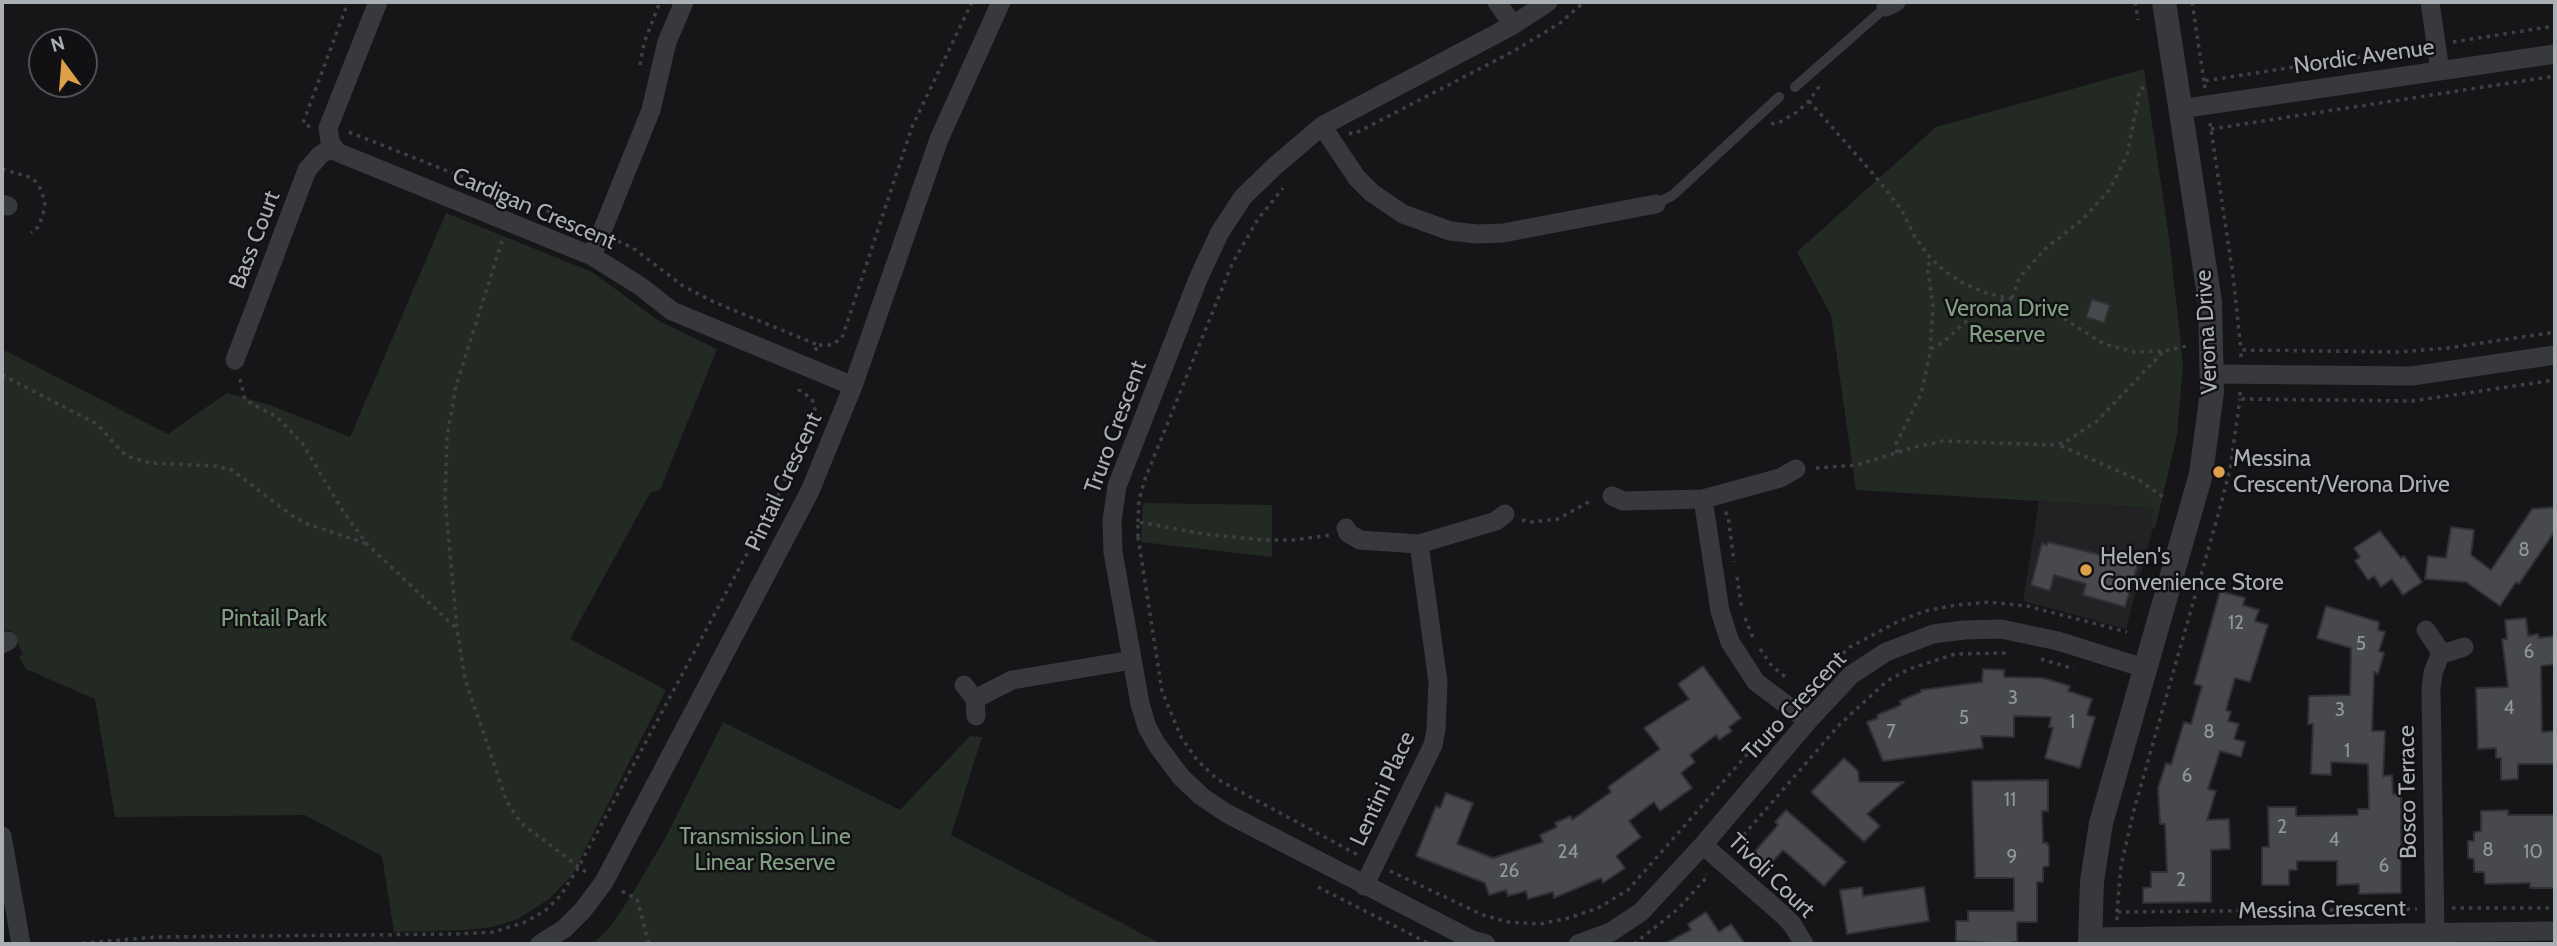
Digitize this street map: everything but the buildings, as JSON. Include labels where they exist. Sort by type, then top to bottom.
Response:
[{"type":"street","points":[[331,137],[378,2]]},
{"type":"street","points":[[592,256],[651,110],[667,42],[684,2]]},
{"type":"street","name":"Pintail Crescent","points":[[540,944],[564,929],[583,910],[604,882],[805,501],[853,386],[939,139],[1002,2]]},
{"type":"street","points":[[1497,2],[1513,25]]},
{"type":"street","name":"Truro Crescent","points":[[1486,944],[1472,940],[1364,886],[1226,813],[1201,796],[1168,762],[1147,727],[1132,660],[1112,538],[1113,505],[1116,486],[1193,292],[1230,215],[1258,182],[1326,131],[1513,25],[1548,2]]},
{"type":"street","name":"Verona Drive","points":[[2090,941],[2092,881],[2101,823],[2201,474],[2213,374],[2208,286],[2164,2]]},
{"type":"street","points":[[2430,2],[2441,71]]},
{"type":"street","name":"Nordic Avenue","points":[[2180,109],[2555,54]]},
{"type":"street","points":[[1326,131],[1357,178],[1382,201],[1412,218],[1450,231],[1503,233],[1656,204]]},
{"type":"street","name":"Cardigan Crescent","points":[[331,137],[345,156],[592,256],[640,286],[672,311],[853,386]]},
{"type":"street","name":"Bass Court","points":[[235,360],[307,170],[331,137]]},
{"type":"street","points":[[2213,374],[2412,376],[2555,355]]},
{"type":"street","points":[[1612,496],[1623,501],[1708,497],[1780,478],[1796,469]]},
{"type":"street","points":[[1708,497],[1720,611],[1731,642],[1756,682],[1801,716]]},
{"type":"street","points":[[1347,530],[1360,540],[1419,544],[1496,521],[1505,514]]},
{"type":"street","name":"Lentini Place","points":[[1364,886],[1433,745],[1436,730],[1438,682],[1419,544]]},
{"type":"street","name":"Truro Crescent","points":[[1578,944],[1611,932],[1641,912],[1710,851],[1801,716],[1851,675],[1905,644],[1947,632],[2001,629],[2039,635],[2144,668]]},
{"type":"street","points":[[2426,630],[2441,652],[2464,647]]},
{"type":"street","name":"Bosco Terrace","points":[[2435,933],[2431,689],[2433,673],[2441,652]]},
{"type":"street","points":[[972,700],[1012,680],[1132,660]]},
{"type":"street","points":[[2,836],[21,944]]},
{"type":"street","name":"Tivoli Court","points":[[1710,851],[1792,924],[1804,944]]},
{"type":"street","name":"Messina Crescent","points":[[2090,941],[2117,937],[2555,931]]},
{"type":"lane","points":[[1795,86],[1891,4]]},
{"type":"lane","points":[[1656,204],[1674,195],[1779,97]]},
{"type":"path","points":[[348,2],[303,123],[308,127],[331,137],[354,134],[601,233],[633,248],[683,286],[713,302],[818,345],[831,345],[842,338],[912,127],[972,2]]},
{"type":"path","points":[[638,73],[644,43],[660,2]]},
{"type":"path","points":[[1326,131],[1354,134],[1514,51],[1560,23],[1584,2]]},
{"type":"path","points":[[2135,2],[2138,20]]},
{"type":"path","points":[[2192,2],[2233,275],[2241,349]]},
{"type":"path","points":[[2204,81],[2555,26]]},
{"type":"path","points":[[2211,129],[2555,76]]},
{"type":"path","points":[[2012,299],[2019,278],[2046,248],[2083,219],[2110,189],[2127,155],[2140,89],[2148,86]]},
{"type":"path","points":[[1809,102],[1875,176],[1932,259],[1963,283],[1986,293],[2044,306],[2105,344],[2134,352],[2164,351],[2186,345],[2212,343]]},
{"type":"path","points":[[2,169],[33,178],[40,188],[45,202],[43,215],[38,227],[31,233]]},
{"type":"path","points":[[1287,182],[1258,219],[1232,264],[1145,479],[1139,500],[1138,537],[1162,691],[1181,737],[1197,760],[1217,779],[1238,792],[1374,865],[1483,915],[1508,922],[1541,924],[1598,908],[1628,890],[1773,725],[1801,716],[1804,690]]},
{"type":"path","points":[[508,222],[456,386],[447,438],[445,500],[457,629],[465,679],[507,802],[521,822],[578,869],[637,899],[649,944]]},
{"type":"path","points":[[1896,453],[1896,444],[1921,394],[1931,349],[1933,304],[1927,267],[1932,259]]},
{"type":"path","points":[[1931,349],[1942,343],[1969,318],[2001,302],[2004,297]]},
{"type":"path","points":[[74,944],[156,937],[493,932],[523,923],[545,911],[561,895],[578,869],[777,498],[815,409],[812,399],[799,390],[818,345]]},
{"type":"path","points":[[2059,445],[2074,439],[2097,421],[2164,351]]},
{"type":"path","points":[[235,360],[244,400],[277,417],[288,426],[302,443],[343,511],[367,544],[457,629]]},
{"type":"path","points":[[2,375],[97,424],[122,452],[130,457],[149,463],[215,466],[232,470],[308,524],[367,544]]},
{"type":"path","points":[[2117,937],[2121,866],[2126,844],[2230,469],[2240,399]]},
{"type":"path","points":[[1796,469],[1857,465],[1930,442],[1956,440],[2059,445],[2139,480],[2166,499]]},
{"type":"path","points":[[1531,522],[1558,519],[1594,499],[1612,496]]},
{"type":"path","points":[[1708,497],[1728,515],[1743,612],[1754,641],[1772,666],[1796,687],[1804,690]]},
{"type":"path","points":[[1138,522],[1204,534],[1263,540],[1293,540],[1347,530]]},
{"type":"path","points":[[1112,538],[1138,537]]},
{"type":"path","points":[[1804,690],[1850,647],[1873,634],[1925,611],[1956,605],[1989,602],[2027,606],[2127,632]]},
{"type":"path","points":[[1634,944],[1678,909],[1707,877],[1710,851],[1735,845],[1839,725],[1886,681],[1909,669],[1955,654],[2018,654]]},
{"type":"path","points":[[2040,659],[2077,669]]},
{"type":"path","points":[[1318,887],[1430,944]]},
{"type":"path","points":[[2117,912],[2555,908]]},
{"type":"shaded area","points":[[2039,501],[2153,508],[2153,528],[2126,629],[2023,601]]},
{"type":"green space","name":"Verona Drive Reserve","points":[[2144,69],[2169,238],[2183,364],[2177,435],[2155,529],[2151,527],[2153,508],[1856,490],[1831,315],[1797,252],[1936,127]]},
{"type":"green space","name":"Pintail Park","points":[[446,213],[592,272],[659,321],[717,349],[660,490],[650,493],[570,639],[666,690],[572,875],[549,899],[518,919],[492,927],[466,930],[394,932],[382,856],[305,815],[115,817],[95,699],[26,669],[19,657],[23,654],[10,629],[2,633],[2,349],[168,434],[227,393],[270,405],[350,437]]},
{"type":"green space","points":[[1143,503],[1272,505],[1272,557],[1141,542]]},
{"type":"green space","name":"Transmission Line Linear Reserve","points":[[723,722],[900,810],[970,736],[982,737],[951,835],[1162,944],[593,944],[611,926],[667,835]]},
{"type":"place","name":"Messina Crescent/Verona Drive","points":[[2219,472]]},
{"type":"place","name":"Helen's Convenience Store","points":[[2086,570]]}]
